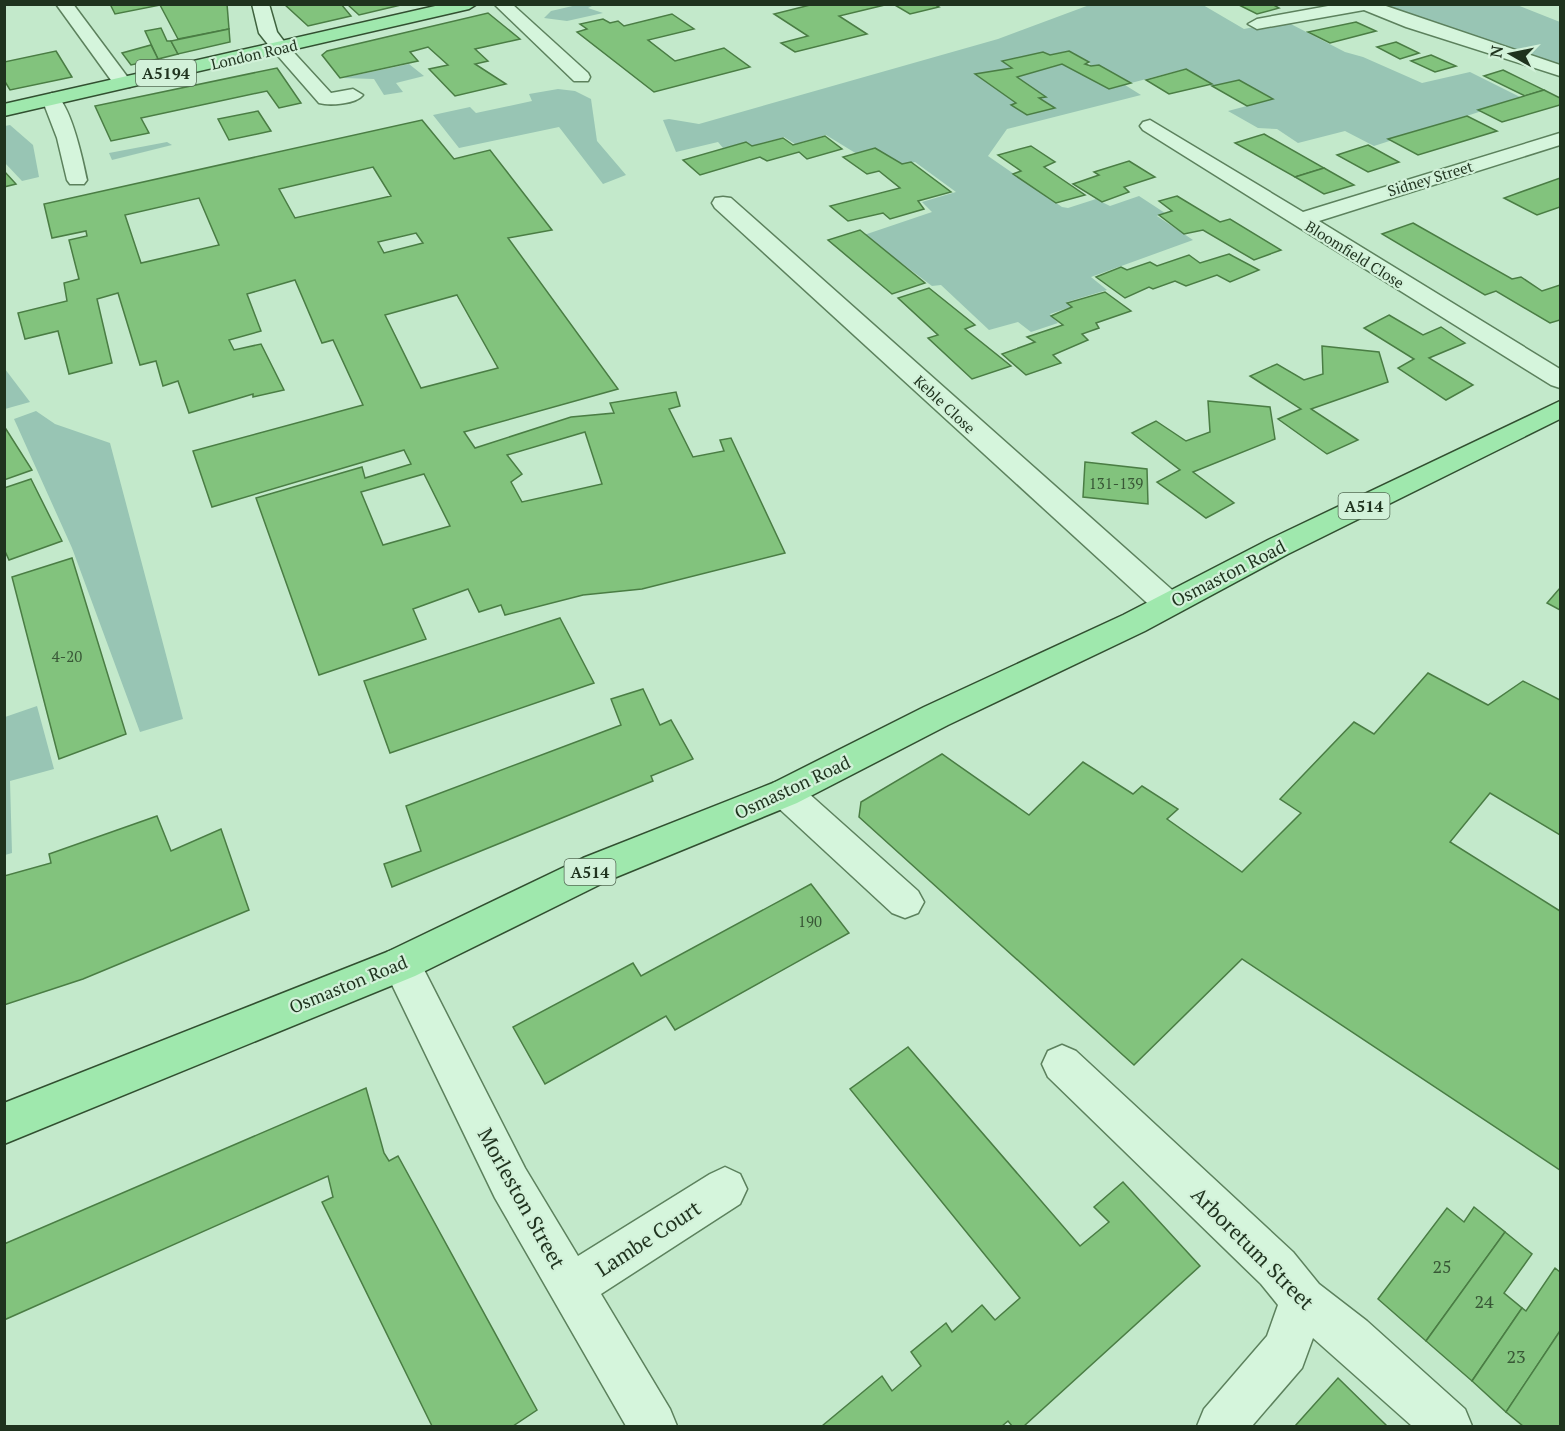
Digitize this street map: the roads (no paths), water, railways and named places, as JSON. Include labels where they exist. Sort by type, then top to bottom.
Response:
[{"type":"main road","name":"London Road","points":[[4,110],[469,4]]},
{"type":"main road","name":"Osmaston Road","points":[[4,1124],[401,964],[596,869],[785,793],[936,716],[1134,623],[1278,547],[1434,473],[1560,409]]},
{"type":"street","points":[[64,4],[123,83]]},
{"type":"street","points":[[260,4],[268,33],[326,99],[353,95]]},
{"type":"street","points":[[502,4],[581,77]]},
{"type":"street","points":[[1257,24],[1365,5],[1408,23],[1488,45],[1560,71]]},
{"type":"street","points":[[52,99],[67,138],[77,180]]},
{"type":"street","name":"Bloomfield Close","points":[[1150,126],[1560,380]]},
{"type":"street","name":"Sidney Street","points":[[1299,220],[1560,139]]},
{"type":"street","name":"Keble Close","points":[[723,203],[1168,604]]},
{"type":"street","points":[[785,793],[905,902]]},
{"type":"street","name":"Morleston Street","points":[[401,964],[510,1183],[653,1426]]},
{"type":"street","name":"Arboretum Street","points":[[1062,1064],[1277,1268],[1303,1300],[1350,1338],[1448,1426]]},
{"type":"street","name":"Lambe Court","points":[[571,1287],[725,1189]]},
{"type":"street","points":[[1221,1426],[1285,1351],[1303,1300]]}]
